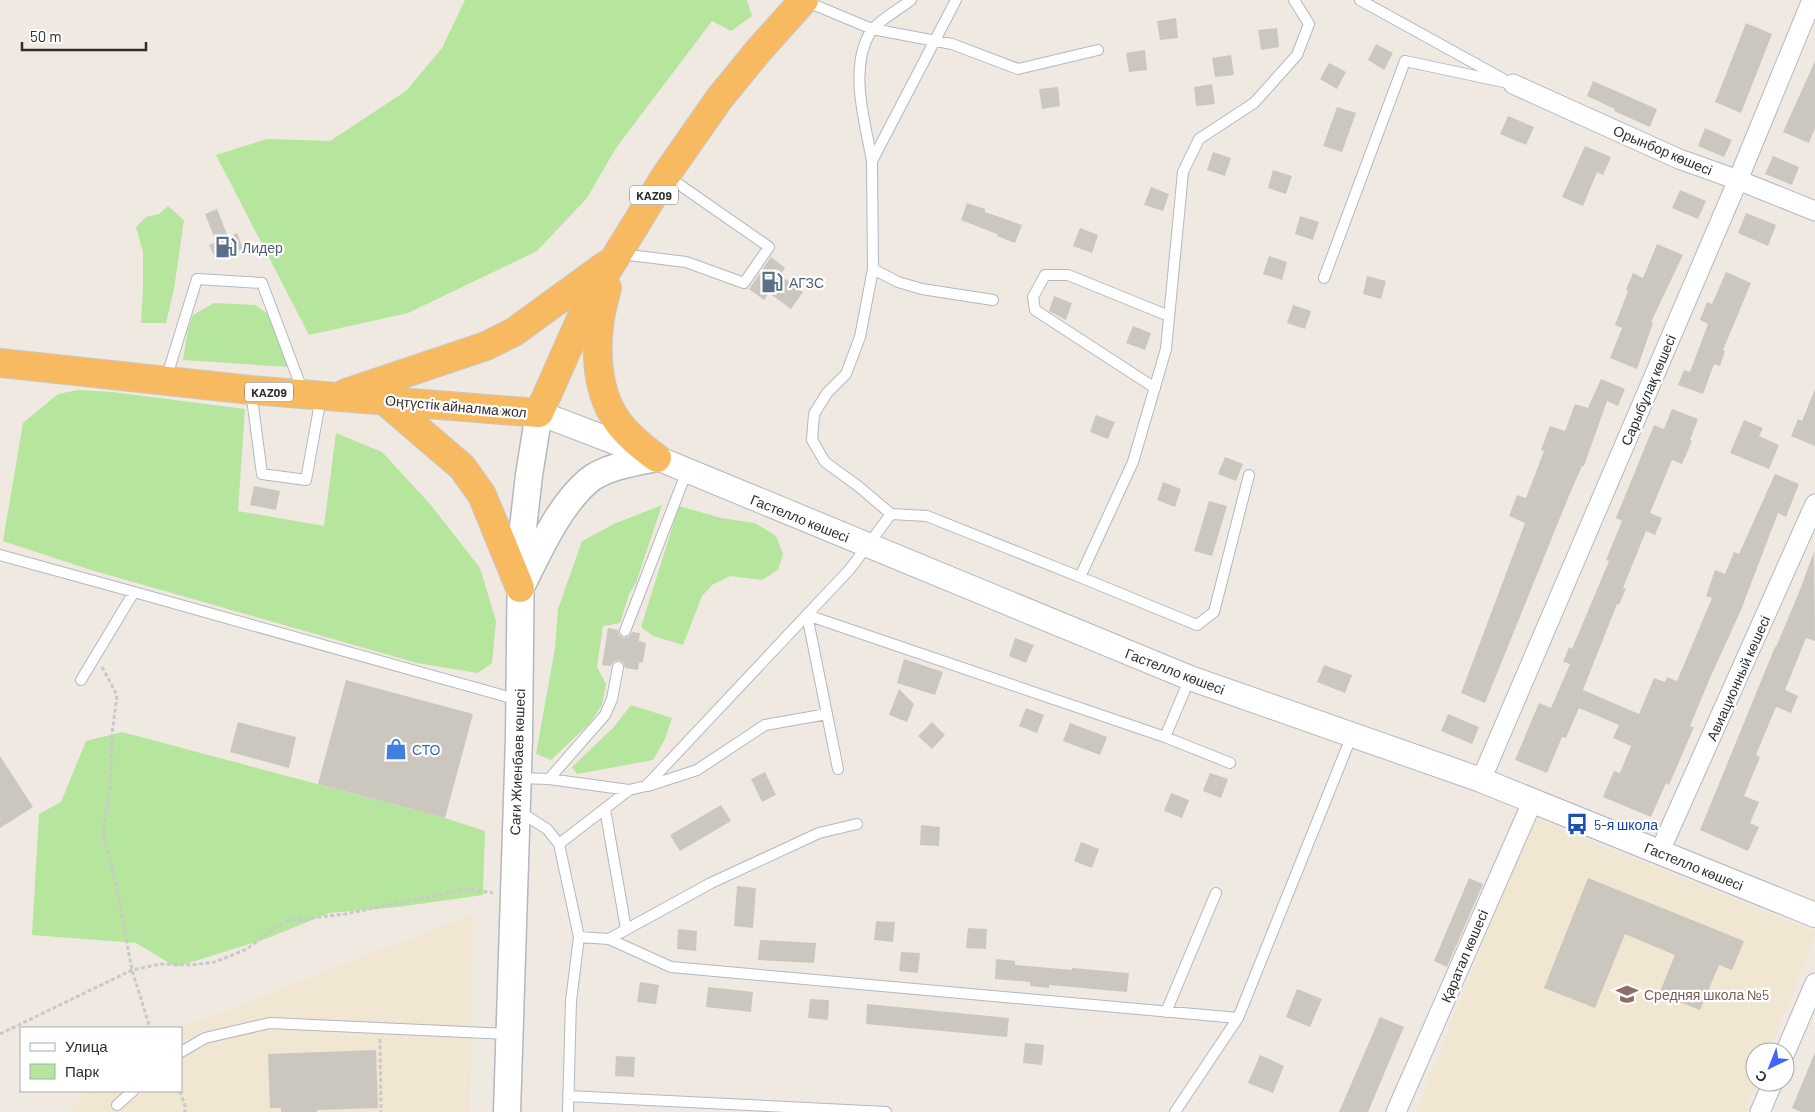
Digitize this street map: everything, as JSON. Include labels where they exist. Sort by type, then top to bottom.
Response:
[{"type":"highway","name":"Оңтүстік айналма жол","points":[[8,367],[251,390],[539,413],[579,323],[615,257],[666,175],[719,100],[759,50],[804,0]]},
{"type":"highway","name":"KAZ09","points":[[321,396],[486,346],[514,332],[615,257]]},
{"type":"highway","points":[[615,257],[599,326],[600,382],[614,416],[638,444],[658,458]]},
{"type":"highway","points":[[385,401],[462,467],[482,495],[520,588]]},
{"type":"main road","name":"Сағи Жиенбаев көшесі","points":[[507,1112],[520,701],[520,588],[523,516],[539,413]]},
{"type":"main road","points":[[520,588],[552,528],[570,501],[588,480],[631,463],[658,458]]},
{"type":"street","name":"Сарыбұлақ көшесі","points":[[1481,780],[1738,180],[1812,0]]},
{"type":"street","name":"Орынбор көшесі","points":[[1513,84],[1679,159],[1738,180],[1815,212]]},
{"type":"street","name":"Гастелло көшесі","points":[[539,413],[658,458],[1190,678],[1481,780],[1660,851],[1815,916]]},
{"type":"street","name":"Авиационный көшесі","points":[[1660,851],[1815,504]]},
{"type":"street","name":"Қаратал көшесі","points":[[1396,1112],[1533,800]]},
{"type":"street","points":[[1790,1042],[1815,983]]},
{"type":"street","points":[[1760,1112],[1769,1092]]},
{"type":"lane","points":[[804,0],[872,29],[952,44],[1018,69],[1098,50]]},
{"type":"lane","points":[[911,0],[872,29],[862,53],[858,78],[872,161],[873,269],[860,337],[846,374],[827,393],[814,414],[812,440],[825,462],[858,486],[891,514],[927,516],[1197,625],[1214,612],[1249,475]]},
{"type":"lane","points":[[872,161],[956,0]]},
{"type":"lane","points":[[1080,577],[1133,462],[1166,349],[1183,172],[1199,139],[1254,103],[1297,55],[1308,24],[1294,0]]},
{"type":"lane","points":[[1360,0],[1513,84]]},
{"type":"lane","points":[[1324,278],[1404,61],[1513,84]]},
{"type":"lane","points":[[615,257],[686,262],[744,283],[769,248],[666,175]]},
{"type":"lane","points":[[873,269],[898,282],[922,289],[994,300]]},
{"type":"lane","points":[[1155,388],[1035,310],[1033,297],[1044,275],[1068,275],[1169,316]]},
{"type":"lane","points":[[166,381],[197,279],[262,284],[321,396],[306,480],[262,474],[251,390]]},
{"type":"lane","points":[[625,631],[686,471]]},
{"type":"lane","points":[[646,786],[850,569],[891,514]]},
{"type":"lane","points":[[0,555],[520,701]]},
{"type":"lane","points":[[81,680],[134,592]]},
{"type":"lane","points":[[807,615],[838,769]]},
{"type":"lane","points":[[807,615],[1165,737],[1230,763]]},
{"type":"lane","points":[[549,779],[605,715],[612,699],[618,667]]},
{"type":"lane","points":[[1165,737],[1190,678]]},
{"type":"lane","points":[[517,778],[549,779],[629,790],[698,770],[765,725],[827,714]]},
{"type":"lane","points":[[1175,1112],[1238,1018],[1352,735]]},
{"type":"lane","points":[[559,844],[629,790]]},
{"type":"lane","points":[[605,809],[626,929]]},
{"type":"lane","points":[[516,810],[547,829],[559,844],[579,937],[571,1001],[568,1112]]},
{"type":"lane","points":[[608,939],[711,883],[819,833],[857,824]]},
{"type":"lane","points":[[1166,1012],[1216,893]]},
{"type":"lane","points":[[579,937],[608,939],[671,967],[1238,1018]]},
{"type":"lane","points":[[182,1051],[205,1038],[270,1023],[509,1034]]},
{"type":"lane","points":[[117,1105],[132,1092]]},
{"type":"lane","points":[[568,1096],[886,1112]]},
{"type":"path","points":[[96,656],[116,696],[110,786],[103,834],[116,884],[132,970],[150,1027]]},
{"type":"path","points":[[0,1034],[132,970],[161,964],[191,965],[214,962],[247,950],[270,931],[287,921],[345,914],[468,889],[514,896]]},
{"type":"path","points":[[380,1028],[381,1112]]},
{"type":"path","points":[[180,1092],[185,1112]]},
{"type":"shaded area","name":"Средняя школа №5","points":[[1533,818],[1815,932],[1815,937],[1773,1042],[1745,1042],[1745,1092],[1753,1092],[1745,1112],[1416,1112]]},
{"type":"shaded area","points":[[473,914],[470,1112],[70,1112],[87,1092],[182,1092],[182,1028]]},
{"type":"green space","points":[[465,0],[747,0],[752,16],[731,31],[712,21],[616,148],[587,198],[537,251],[408,313],[309,335],[216,155],[267,139],[330,141],[406,91],[442,48]]},
{"type":"green space","points":[[168,206],[184,220],[174,289],[166,323],[141,323],[143,252],[136,227],[146,217],[159,214]]},
{"type":"green space","points":[[214,303],[255,305],[270,315],[288,354],[288,367],[183,360],[188,329],[193,315]]},
{"type":"green space","points":[[78,390],[112,392],[245,409],[238,511],[324,526],[336,433],[382,452],[430,504],[480,568],[496,621],[492,663],[478,673],[417,663],[91,570],[3,541],[23,423],[58,394]]},
{"type":"green space","points":[[662,505],[636,583],[629,594],[620,623],[603,626],[597,667],[606,684],[602,705],[589,724],[551,760],[536,754],[555,648],[558,609],[582,541],[614,524]]},
{"type":"green space","points":[[679,506],[721,518],[755,523],[776,536],[783,554],[778,570],[762,580],[730,576],[712,585],[702,596],[683,645],[653,636],[641,627]]},
{"type":"green space","points":[[631,705],[672,718],[665,739],[653,760],[577,774],[572,767],[613,728]]},
{"type":"green space","points":[[122,732],[445,818],[485,831],[483,895],[398,907],[329,913],[268,938],[176,967],[136,943],[32,935],[39,814],[61,802],[86,741]]},
{"type":"building","points":[[1176,18],[1178,38],[1160,40],[1157,21]]},
{"type":"building","points":[[1746,23],[1772,34],[1741,113],[1715,102]]},
{"type":"building","points":[[1277,28],[1279,47],[1261,50],[1258,30]]},
{"type":"building","points":[[1376,44],[1393,53],[1384,70],[1368,60]]},
{"type":"building","points":[[1145,50],[1147,70],[1129,72],[1126,53]]},
{"type":"building","points":[[1231,55],[1234,75],[1215,77],[1212,58]]},
{"type":"building","points":[[1815,61],[1815,128],[1809,143],[1783,132]]},
{"type":"building","points":[[1329,63],[1346,72],[1337,89],[1320,79]]},
{"type":"building","points":[[1593,81],[1657,109],[1650,127],[1614,111],[1615,109],[1587,96]]},
{"type":"building","points":[[1212,84],[1215,104],[1196,106],[1194,87]]},
{"type":"building","points":[[1058,87],[1060,106],[1042,109],[1039,89]]},
{"type":"building","points":[[1337,107],[1356,113],[1342,152],[1323,146]]},
{"type":"building","points":[[1508,116],[1534,127],[1526,145],[1500,134]]},
{"type":"building","points":[[1705,128],[1732,140],[1724,157],[1698,146]]},
{"type":"building","points":[[1585,146],[1611,157],[1603,175],[1597,172],[1583,206],[1562,197]]},
{"type":"building","points":[[1213,152],[1231,158],[1225,176],[1207,170]]},
{"type":"building","points":[[1773,156],[1799,167],[1792,185],[1765,174]]},
{"type":"building","points":[[1273,170],[1292,176],[1286,194],[1268,188]]},
{"type":"building","points":[[1151,187],[1169,194],[1163,211],[1144,205]]},
{"type":"building","points":[[1680,190],[1706,201],[1698,219],[1672,208]]},
{"type":"building","points":[[967,203],[985,209],[985,212],[1022,225],[1015,243],[961,220]]},
{"type":"building","points":[[217,209],[228,237],[237,233],[243,249],[216,260],[209,245],[216,242],[205,214]]},
{"type":"building","points":[[1746,213],[1776,225],[1768,246],[1738,233]]},
{"type":"building","points":[[1300,216],[1319,222],[1313,240],[1295,234]]},
{"type":"building","points":[[1080,228],[1098,235],[1092,253],[1073,246]]},
{"type":"building","points":[[1657,244],[1683,255],[1651,322],[1653,323],[1637,369],[1610,358],[1622,328],[1615,325],[1633,273],[1643,278]]},
{"type":"building","points":[[1269,256],[1287,262],[1282,280],[1263,274]]},
{"type":"building","name":"АГЗС","points":[[771,257],[785,268],[780,275],[803,292],[791,309],[769,293],[764,300],[749,289]]},
{"type":"building","points":[[1726,272],[1751,283],[1723,350],[1725,351],[1720,366],[1714,364],[1703,394],[1678,385],[1684,370],[1690,372],[1708,324],[1700,320],[1707,302],[1712,304]]},
{"type":"building","points":[[1367,276],[1386,281],[1381,299],[1363,294]]},
{"type":"building","points":[[1054,296],[1072,303],[1066,320],[1049,311]]},
{"type":"building","points":[[1293,305],[1311,311],[1305,329],[1287,323]]},
{"type":"building","points":[[1133,326],[1151,333],[1145,350],[1126,343]]},
{"type":"building","points":[[1601,379],[1625,389],[1618,406],[1607,401],[1584,466],[1582,466],[1568,498],[1485,703],[1461,693],[1525,523],[1509,516],[1517,495],[1526,498],[1544,451],[1541,450],[1550,426],[1565,431],[1575,404],[1588,408]]},
{"type":"building","points":[[1815,389],[1815,446],[1791,436],[1798,419],[1802,421]]},
{"type":"building","points":[[1672,409],[1698,419],[1690,440],[1692,441],[1682,464],[1672,460],[1650,513],[1662,518],[1655,535],[1646,531],[1623,588],[1626,589],[1619,605],[1617,604],[1583,690],[1639,714],[1654,678],[1665,682],[1667,677],[1677,681],[1712,598],[1706,596],[1715,570],[1725,574],[1734,552],[1739,554],[1775,474],[1799,484],[1786,517],[1778,513],[1741,610],[1690,726],[1694,727],[1669,785],[1666,783],[1651,817],[1603,797],[1614,771],[1620,773],[1631,746],[1613,738],[1619,725],[1579,708],[1566,738],[1562,737],[1547,773],[1515,760],[1539,703],[1551,708],[1570,664],[1563,662],[1569,647],[1572,649],[1609,561],[1606,560],[1622,521],[1616,518],[1654,425],[1664,429]]},
{"type":"building","points":[[1096,415],[1115,422],[1108,439],[1090,432]]},
{"type":"building","points":[[1744,420],[1763,428],[1759,436],[1779,445],[1769,469],[1730,453]]},
{"type":"building","points":[[1225,457],[1243,464],[1236,481],[1218,474]]},
{"type":"building","points":[[1163,482],[1181,489],[1175,507],[1157,500]]},
{"type":"building","points":[[254,486],[280,491],[276,510],[250,505]]},
{"type":"building","points":[[1209,501],[1227,506],[1212,556],[1194,551]]},
{"type":"building","points":[[1814,552],[1815,641],[1806,638],[1785,690],[1798,696],[1791,713],[1776,707],[1756,755],[1760,757],[1744,796],[1759,802],[1750,823],[1759,827],[1748,851],[1700,830],[1798,595]]},
{"type":"building","points":[[608,628],[618,630],[619,635],[623,638],[629,637],[632,632],[640,633],[639,641],[646,643],[643,662],[639,663],[638,670],[625,668],[623,662],[619,660],[613,662],[611,666],[602,665]]},
{"type":"building","points":[[1015,638],[1034,645],[1026,663],[1009,656]]},
{"type":"building","points":[[904,659],[943,672],[935,695],[897,683]]},
{"type":"building","points":[[1324,665],[1352,675],[1345,693],[1317,682]]},
{"type":"building","name":"СТО","points":[[346,680],[473,714],[445,818],[318,784]]},
{"type":"building","points":[[899,689],[914,704],[907,722],[889,715]]},
{"type":"building","points":[[1026,708],[1044,715],[1037,733],[1019,726]]},
{"type":"building","points":[[1448,714],[1479,727],[1472,744],[1441,731]]},
{"type":"building","points":[[238,722],[296,737],[289,768],[230,752]]},
{"type":"building","points":[[932,722],[945,735],[932,749],[918,736]]},
{"type":"building","points":[[1070,723],[1107,737],[1100,755],[1063,741]]},
{"type":"building","points":[[0,756],[33,807],[0,828]]},
{"type":"building","points":[[765,772],[776,795],[762,802],[751,779]]},
{"type":"building","points":[[1210,773],[1228,779],[1221,798],[1203,791]]},
{"type":"building","points":[[1171,793],[1189,800],[1182,818],[1164,811]]},
{"type":"building","points":[[721,805],[731,821],[680,851],[670,835]]},
{"type":"building","points":[[921,825],[940,827],[939,846],[920,845]]},
{"type":"building","points":[[1081,842],[1099,849],[1092,868],[1074,861]]},
{"type":"building","points":[[1469,878],[1483,884],[1447,967],[1434,961]]},
{"type":"building","points":[[1588,878],[1744,941],[1732,970],[1719,965],[1700,1010],[1659,994],[1675,955],[1625,934],[1595,1008],[1544,988]]},
{"type":"building","points":[[737,886],[756,888],[753,928],[734,926]]},
{"type":"building","points":[[876,921],[895,922],[893,942],[874,940]]},
{"type":"building","points":[[968,928],[987,929],[986,949],[966,948]]},
{"type":"building","points":[[678,929],[697,931],[696,951],[677,949]]},
{"type":"building","points":[[760,940],[816,943],[814,963],[758,960]]},
{"type":"building","points":[[901,952],[920,953],[918,973],[899,971]]},
{"type":"building","points":[[996,959],[1015,961],[1015,965],[1129,973],[1127,992],[1049,985],[1049,988],[1030,986],[1030,982],[995,979]]},
{"type":"building","points":[[640,982],[659,985],[656,1004],[637,1002]]},
{"type":"building","points":[[708,987],[753,992],[751,1012],[706,1007]]},
{"type":"building","points":[[1297,989],[1322,999],[1310,1027],[1286,1017]]},
{"type":"building","points":[[810,999],[829,1000],[828,1020],[808,1018]]},
{"type":"building","points":[[867,1004],[1009,1018],[1007,1037],[866,1024]]},
{"type":"building","points":[[1380,1017],[1404,1027],[1368,1112],[1339,1112]]},
{"type":"building","points":[[1025,1043],[1044,1045],[1042,1065],[1023,1063]]},
{"type":"building","points":[[376,1050],[378,1108],[281,1112],[281,1108],[270,1108],[268,1054]]},
{"type":"building","points":[[1815,1052],[1815,1112],[1801,1112],[1792,1108]]},
{"type":"building","points":[[1260,1055],[1284,1066],[1273,1093],[1248,1083]]},
{"type":"building","points":[[616,1056],[635,1057],[634,1077],[615,1076]]},
{"type":"place","name":"Лидер","points":[[226,247]]},
{"type":"place","name":"АГЗС","points":[[772,282]]},
{"type":"place","name":"СТО","points":[[396,749]]},
{"type":"place","name":"5-я школа","points":[[1577,824]]},
{"type":"place","name":"Средняя школа №5","points":[[1627,994]]}]
